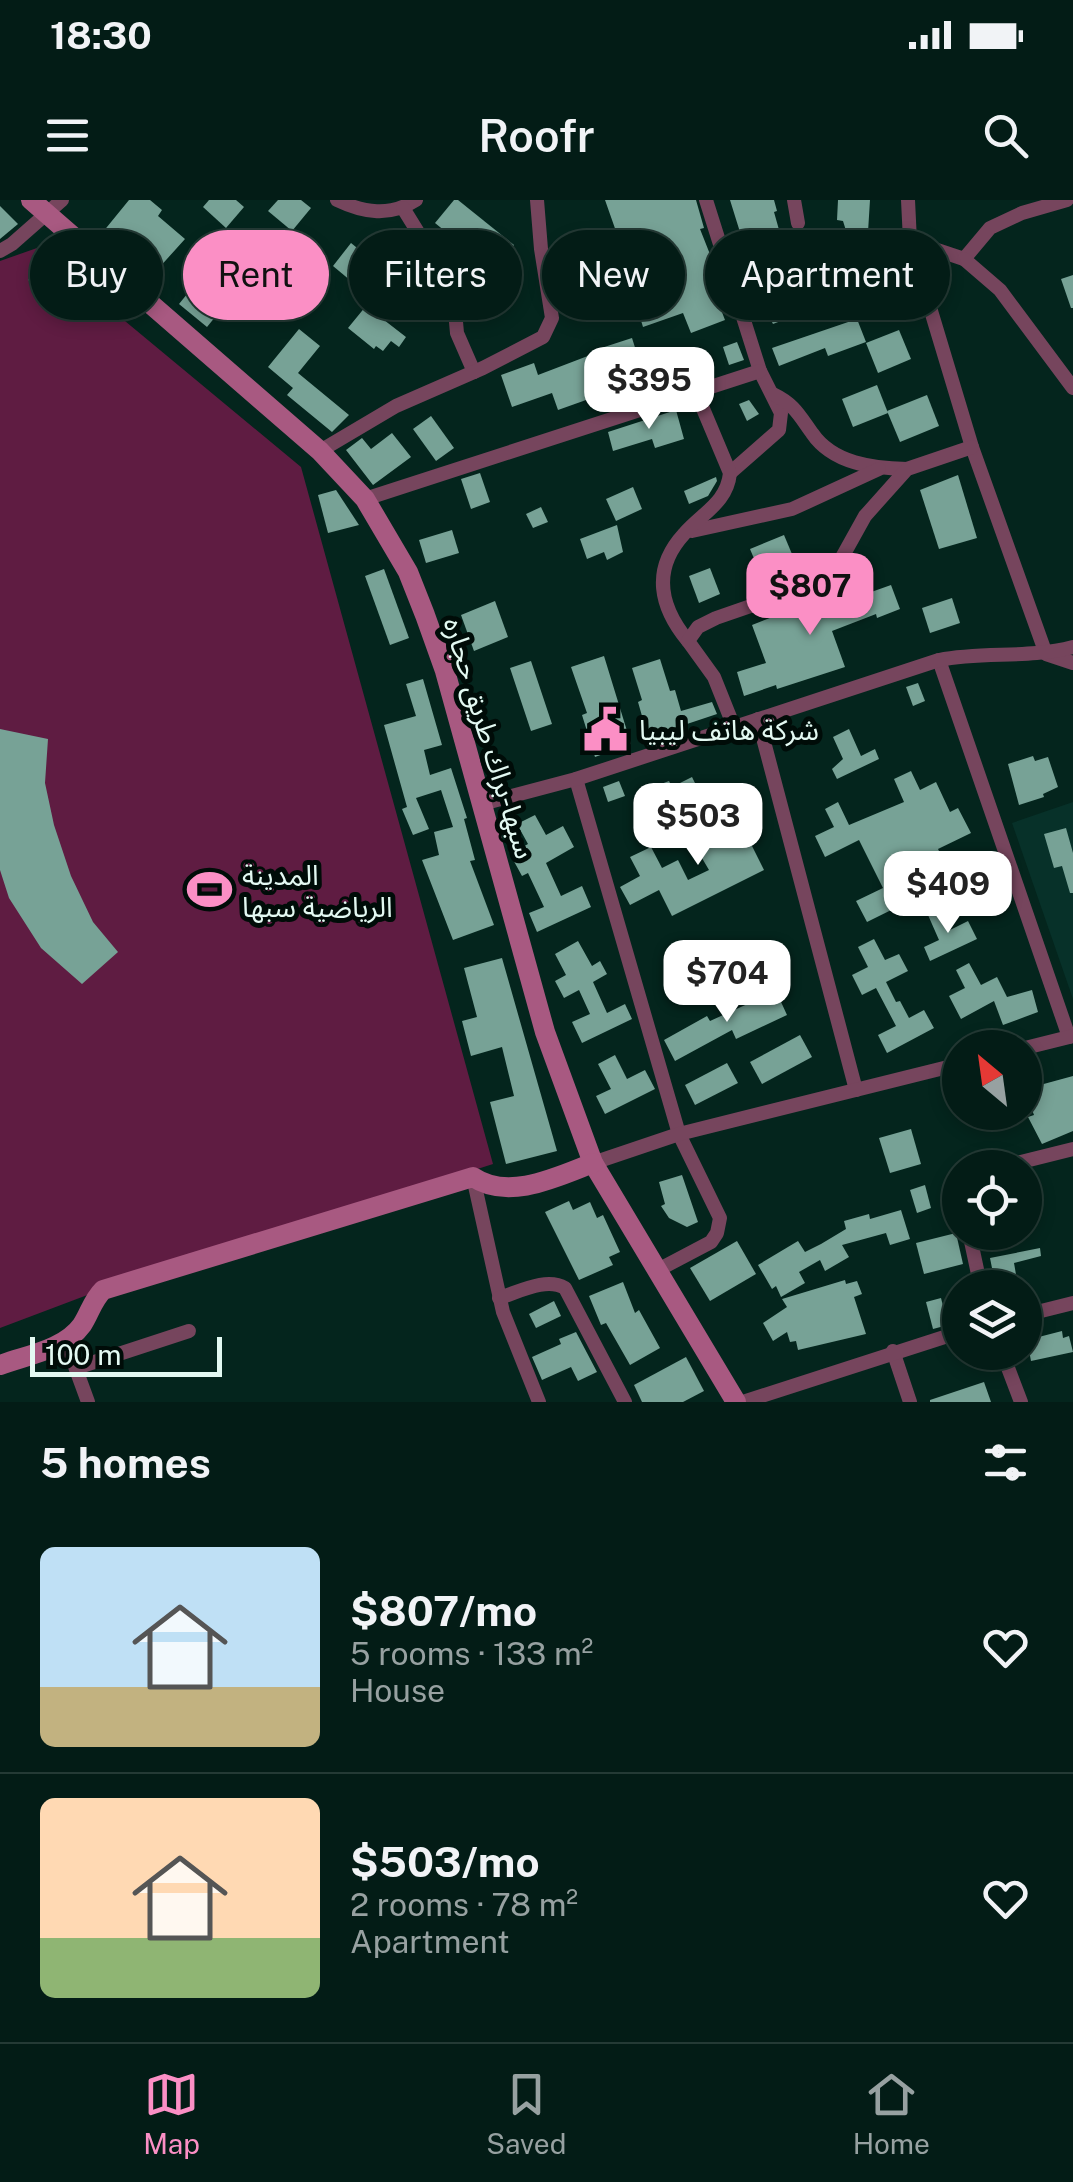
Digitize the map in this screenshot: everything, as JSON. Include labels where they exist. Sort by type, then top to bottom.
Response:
[{"type":"main road","name":"سبها-براك طريق حجاره","points":[[38,207],[320,451],[365,500],[408,572],[444,672],[545,1032],[593,1164],[739,1402]]},
{"type":"main road","points":[[0,1364],[66,1342],[82,1326],[95,1298],[104,1290],[472,1177],[494,1187],[524,1186],[593,1164]]},
{"type":"street","points":[[0,251],[12,244],[38,207],[62,200]]},
{"type":"street","points":[[337,200],[374,212],[409,204],[453,288],[457,332],[474,372]]},
{"type":"street","points":[[320,451],[396,406],[536,343],[550,324],[552,300],[541,249],[538,200]]},
{"type":"street","points":[[706,200],[760,371],[781,413],[780,430],[730,473]]},
{"type":"street","points":[[794,200],[798,223]]},
{"type":"street","points":[[908,200],[910,230]]},
{"type":"street","points":[[964,260],[990,228],[1040,205],[1067,200]]},
{"type":"street","points":[[950,255],[964,260],[1000,290],[1073,388]]},
{"type":"street","points":[[934,320],[972,447],[1046,654]]},
{"type":"street","points":[[365,500],[760,371]]},
{"type":"street","points":[[696,392],[730,473],[728,487],[709,514],[686,532],[671,553],[661,584],[666,608],[714,677],[734,727]]},
{"type":"street","points":[[773,394],[793,404],[824,446],[854,464],[906,469],[972,447]]},
{"type":"street","points":[[686,532],[792,510],[879,468]]},
{"type":"street","points":[[688,641],[698,627],[740,608],[806,587],[825,574],[840,561],[864,516],[906,469]]},
{"type":"street","points":[[482,804],[576,779],[939,660],[962,655],[1046,654],[1073,647]]},
{"type":"street","points":[[1046,654],[1073,662]]},
{"type":"street","points":[[939,660],[1071,1036],[1042,1044]]},
{"type":"street","points":[[758,719],[856,1090]]},
{"type":"street","points":[[576,779],[680,1134],[720,1218],[711,1242],[656,1271]]},
{"type":"street","points":[[593,1164],[680,1134],[942,1068]]},
{"type":"street","points":[[1042,1157],[1073,1150]]},
{"type":"street","points":[[472,1177],[499,1298],[538,1402]]},
{"type":"street","points":[[499,1298],[543,1284],[565,1288],[626,1402]]},
{"type":"street","points":[[1042,1310],[1073,1303]]},
{"type":"street","points":[[76,1368],[189,1330]]},
{"type":"street","points":[[739,1402],[942,1337]]},
{"type":"street","points":[[66,1342],[88,1402]]},
{"type":"street","points":[[894,1352],[910,1402]]},
{"type":"street","points":[[1009,1370],[1021,1402]]},
{"type":"shaded area","name":"المدينة الرياضية سبها","points":[[30,250],[30,320],[124,320],[301,467],[493,1164],[98,1291],[0,1328],[0,261]]},
{"type":"shaded area","points":[[1073,802],[1073,999],[1012,823]]},
{"type":"building","points":[[129,200],[150,200],[162,210],[158,216],[183,241],[163,263],[163,230],[105,230]]},
{"type":"building","points":[[209,200],[236,200],[244,207],[226,228],[203,207]]},
{"type":"building","points":[[278,200],[301,200],[311,208],[293,230],[268,211]]},
{"type":"building","points":[[458,200],[495,230],[444,230],[435,223]]},
{"type":"building","points":[[605,200],[696,200],[704,228],[700,229],[705,242],[705,320],[725,320],[691,333],[685,318],[685,230],[616,230]]},
{"type":"building","points":[[730,200],[774,200],[779,230],[739,230]]},
{"type":"building","points":[[838,200],[870,200],[868,230],[846,230],[843,221],[837,220]]},
{"type":"building","points":[[0,206],[18,224],[0,239]]},
{"type":"building","points":[[349,246],[349,279],[333,266]]},
{"type":"building","points":[[1073,275],[1073,308],[1071,308],[1061,279]]},
{"type":"building","points":[[355,320],[384,320],[406,337],[399,347],[391,341],[383,351],[376,346],[374,349],[348,328]]},
{"type":"building","points":[[641,320],[663,320],[643,327]]},
{"type":"building","points":[[854,320],[866,342],[828,356],[825,348],[779,366],[772,348]]},
{"type":"building","points":[[299,329],[320,346],[298,373],[349,415],[332,432],[287,395],[293,388],[268,367]]},
{"type":"building","points":[[899,330],[911,359],[878,373],[866,343]]},
{"type":"building","points":[[632,338],[645,379],[558,410],[552,393],[512,407],[501,375],[534,363],[538,375]]},
{"type":"building","points":[[737,342],[744,360],[729,365],[723,347]]},
{"type":"building","points":[[877,385],[888,413],[853,427],[842,399]]},
{"type":"building","points":[[927,395],[939,426],[900,442],[887,411]]},
{"type":"building","points":[[749,400],[759,414],[747,421],[739,404]]},
{"type":"building","points":[[676,410],[684,439],[655,448],[652,439],[613,451],[608,432]]},
{"type":"building","points":[[431,416],[454,448],[436,461],[413,429]]},
{"type":"building","points":[[392,433],[411,457],[373,485],[346,450],[362,438],[371,449]]},
{"type":"building","points":[[480,473],[490,502],[471,509],[461,479]]},
{"type":"building","points":[[958,475],[977,538],[939,549],[920,490]]},
{"type":"building","points":[[716,477],[708,496],[689,504],[684,491]]},
{"type":"building","points":[[633,487],[642,509],[616,521],[606,499]]},
{"type":"building","points":[[336,490],[359,525],[328,533],[318,495]]},
{"type":"building","points":[[541,507],[548,522],[533,528],[526,514]]},
{"type":"building","points":[[617,525],[623,552],[607,560],[604,552],[587,559],[580,539]]},
{"type":"building","points":[[452,530],[459,553],[426,563],[419,540]]},
{"type":"building","points":[[784,535],[797,566],[763,580],[750,549]]},
{"type":"building","points":[[710,568],[720,594],[699,603],[689,576]]},
{"type":"building","points":[[384,569],[409,638],[390,645],[365,576]]},
{"type":"building","points":[[855,585],[860,596],[891,585],[900,609],[832,631],[845,667],[744,696],[737,672],[766,663],[752,625]]},
{"type":"building","points":[[952,598],[960,623],[930,633],[922,608]]},
{"type":"building","points":[[495,601],[508,637],[474,651],[461,615]]},
{"type":"building","points":[[604,656],[631,744],[595,757],[582,715],[587,713],[571,667]]},
{"type":"building","points":[[660,659],[681,711],[712,702],[717,714],[648,737],[632,668]]},
{"type":"building","points":[[531,661],[552,724],[531,731],[510,668]]},
{"type":"building","points":[[423,679],[442,745],[424,750],[430,775],[451,768],[467,818],[464,819],[475,860],[470,861],[494,925],[453,940],[422,860],[439,855],[434,832],[453,827],[441,790],[416,798],[429,829],[413,835],[402,809],[407,807],[384,725],[416,716],[406,684]]},
{"type":"building","points":[[918,683],[925,701],[913,706],[906,687]]},
{"type":"building","points":[[0,729],[48,739],[45,783],[54,825],[71,876],[93,922],[118,952],[82,984],[41,948],[9,898],[0,870]]},
{"type":"building","points":[[849,729],[861,756],[875,749],[879,759],[837,779],[832,769],[843,759],[833,737]]},
{"type":"building","points":[[1033,756],[1035,761],[1048,757],[1058,787],[1043,794],[1044,797],[1019,805],[1008,764]]},
{"type":"building","points":[[911,771],[920,790],[936,782],[950,812],[958,808],[971,833],[938,849],[948,869],[976,856],[984,874],[964,883],[960,876],[867,922],[856,901],[883,888],[859,840],[825,857],[815,836],[834,827],[825,809],[838,802],[849,825],[904,802],[894,779]]},
{"type":"building","points":[[692,777],[699,791],[648,816],[641,803],[657,795],[653,787],[669,781],[672,787]]},
{"type":"building","points":[[619,781],[625,796],[608,802],[603,787]]},
{"type":"building","points":[[723,808],[736,832],[751,823],[759,837],[750,842],[764,870],[672,916],[659,890],[630,905],[620,887],[640,876],[630,857],[651,847],[662,868],[678,860],[688,880],[709,870],[696,848],[714,838],[704,819]]},
{"type":"building","points":[[535,815],[546,835],[563,826],[574,847],[546,863],[561,896],[582,886],[591,907],[537,932],[529,913],[544,907],[528,873],[522,876],[510,854],[528,844],[517,824]]},
{"type":"building","points":[[1066,828],[1073,853],[1073,893],[1062,866],[1054,868],[1044,834]]},
{"type":"building","points":[[940,909],[950,930],[968,921],[977,939],[930,961],[924,947],[939,940],[928,915]]},
{"type":"building","points":[[874,939],[885,960],[899,954],[908,971],[886,982],[896,1002],[900,1001],[909,1018],[924,1010],[934,1028],[887,1053],[878,1035],[896,1026],[876,988],[862,995],[852,975],[868,967],[858,947]]},
{"type":"building","points":[[578,941],[592,966],[600,961],[607,974],[593,982],[607,1013],[625,1004],[632,1019],[582,1043],[572,1022],[590,1014],[579,990],[564,998],[555,981],[566,975],[555,954]]},
{"type":"building","points":[[502,958],[557,1151],[506,1164],[490,1102],[514,1096],[502,1047],[471,1056],[462,1021],[477,1017],[464,968]]},
{"type":"building","points":[[969,963],[981,985],[997,977],[1007,997],[1032,990],[1038,1012],[1003,1025],[994,1001],[961,1019],[949,996],[965,988],[956,970]]},
{"type":"building","points":[[776,991],[787,1015],[736,1039],[732,1030],[675,1061],[664,1040],[707,1016],[710,1021]]},
{"type":"building","points":[[800,1035],[812,1057],[762,1084],[750,1062]]},
{"type":"building","points":[[615,1055],[627,1079],[645,1070],[655,1089],[605,1114],[596,1096],[611,1089],[598,1064]]},
{"type":"building","points":[[727,1063],[738,1083],[695,1105],[685,1085]]},
{"type":"building","points":[[1073,1076],[1073,1131],[1042,1144],[1035,1130],[1042,1130],[1042,1084]]},
{"type":"building","points":[[911,1129],[921,1164],[890,1173],[879,1138]]},
{"type":"building","points":[[682,1175],[698,1222],[687,1227],[669,1218],[661,1206],[665,1204],[659,1182]]},
{"type":"building","points":[[925,1185],[931,1208],[917,1213],[910,1190]]},
{"type":"building","points":[[569,1201],[573,1210],[590,1202],[597,1218],[603,1215],[620,1252],[609,1257],[613,1265],[579,1280],[545,1212]]},
{"type":"building","points":[[901,1210],[910,1239],[890,1245],[886,1233],[842,1245],[849,1257],[825,1271],[820,1260],[799,1272],[805,1283],[781,1297],[758,1265],[798,1241],[805,1252],[821,1244],[846,1229],[844,1221]]},
{"type":"building","points":[[942,1236],[942,1250],[960,1250],[963,1264],[924,1274],[916,1243]]},
{"type":"building","points":[[737,1241],[756,1274],[710,1301],[690,1268]]},
{"type":"building","points":[[1030,1250],[1040,1250],[1041,1256],[1014,1263],[1015,1270],[992,1270],[990,1258]]},
{"type":"building","points":[[845,1280],[846,1284],[857,1281],[862,1294],[854,1297],[866,1334],[798,1350],[787,1332],[773,1341],[763,1323],[787,1307],[782,1299]]},
{"type":"building","points":[[623,1282],[635,1313],[639,1310],[660,1348],[630,1365],[606,1323],[601,1325],[589,1296]]},
{"type":"building","points":[[941,1298],[942,1327],[933,1329],[926,1302]]},
{"type":"building","points":[[554,1301],[561,1316],[536,1328],[529,1314]]},
{"type":"building","points":[[1062,1331],[1063,1338],[1069,1336],[1073,1352],[1042,1359],[1042,1336]]},
{"type":"building","points":[[576,1332],[597,1372],[578,1381],[571,1367],[542,1380],[532,1357],[561,1344],[559,1339]]},
{"type":"building","points":[[686,1357],[704,1391],[683,1402],[642,1402],[634,1385]]},
{"type":"building","points":[[984,1382],[991,1402],[930,1402],[930,1400]]},
{"type":"place","name":"شركة هاتف ليبيا","points":[[606,729]]},
{"type":"place","name":"المدينة الرياضية سبها","points":[[209,890]]}]
